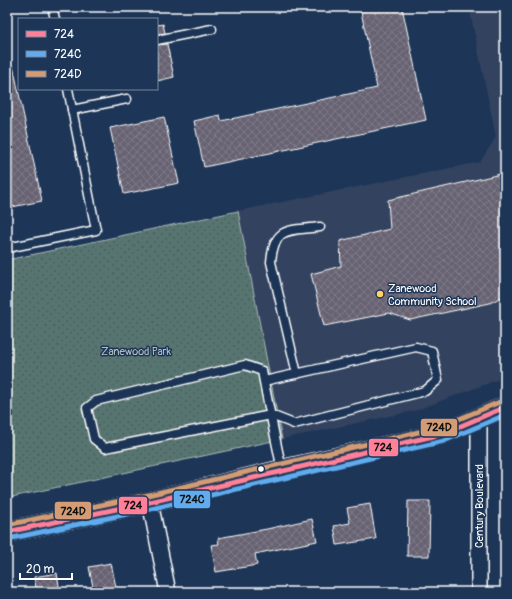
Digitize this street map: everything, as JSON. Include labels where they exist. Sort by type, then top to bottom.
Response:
[{"type":"street","points":[[7,532],[150,502],[282,470],[442,434],[479,420],[505,407]]},
{"type":"street","name":"Century Boulevard","points":[[479,420],[479,592]]},
{"type":"street","points":[[150,502],[168,592]]},
{"type":"lane","points":[[52,7],[55,18]]},
{"type":"lane","points":[[158,40],[212,29]]},
{"type":"lane","points":[[7,248],[96,230],[68,90]]},
{"type":"lane","points":[[72,110],[128,99]]},
{"type":"lane","points":[[297,374],[271,262],[272,246],[276,238],[286,232],[320,227]]},
{"type":"lane","points":[[264,381],[416,347],[432,351],[438,380],[425,391],[294,424],[271,415],[105,448],[94,439],[87,408],[96,401],[245,364],[262,371],[264,381],[271,415],[282,470]]},
{"type":"shaded area","name":"Zanewood Community School","points":[[469,7],[505,7],[505,377],[414,411],[282,439],[238,211],[480,162],[496,137]]},
{"type":"green space","name":"Zanewood Park","points":[[238,211],[282,439],[7,498],[7,260]]},
{"type":"building","points":[[360,7],[402,7],[426,120],[204,167],[194,121],[220,115],[221,121],[377,88]]},
{"type":"building","points":[[163,24],[165,33],[158,34],[158,25]]},
{"type":"building","points":[[167,44],[174,77],[158,81],[158,45]]},
{"type":"building","points":[[7,66],[13,66],[42,201],[7,208]]},
{"type":"building","points":[[164,117],[179,183],[124,194],[110,128]]},
{"type":"building","name":"Zanewood Community School","points":[[505,173],[505,295],[490,303],[410,320],[389,313],[324,326],[311,274],[341,266],[340,241],[390,229],[388,200]]},
{"type":"building","points":[[408,501],[430,501],[429,556],[407,556]]},
{"type":"building","points":[[370,504],[376,539],[337,545],[334,526],[350,523],[347,508]]},
{"type":"building","points":[[312,519],[317,541],[255,554],[257,565],[216,572],[211,545],[219,544],[218,538]]},
{"type":"building","points":[[111,563],[117,592],[94,592],[89,567]]},
{"type":"building","points":[[57,573],[60,592],[37,592],[34,577]]},
{"type":"transit line","name":"724D","points":[[7,525],[148,495],[440,427],[502,401]]},
{"type":"transit line","name":"724","points":[[7,532],[150,502],[442,434],[505,407]]},
{"type":"transit line","name":"724C","points":[[8,539],[151,509],[444,441],[505,415]]},
{"type":"place","name":"Zanewood Community School","points":[[380,294]]}]
